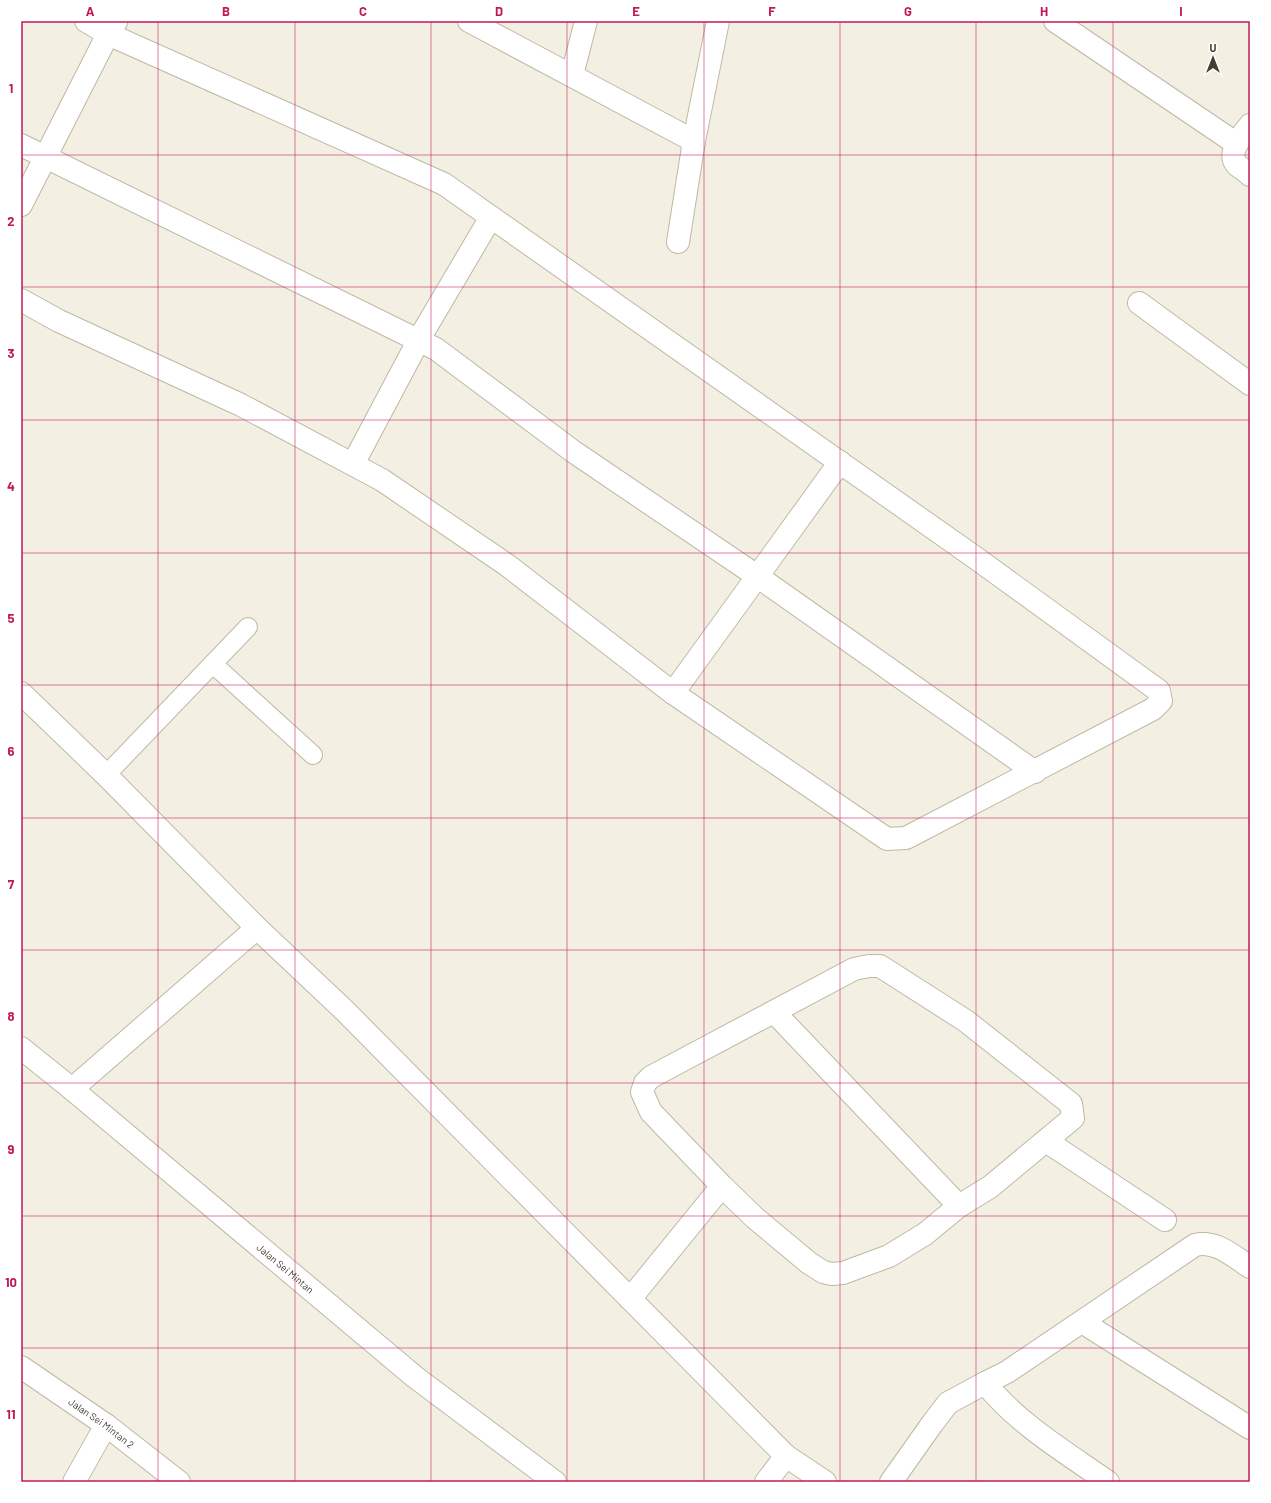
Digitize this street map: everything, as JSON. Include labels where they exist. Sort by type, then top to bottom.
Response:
[{"type":"street","points":[[21,300],[59,321],[241,405],[382,480],[507,565],[673,693],[887,839],[906,838],[1035,772],[1153,709],[1161,701],[1159,691],[973,556],[444,184],[112,27],[86,21]]},
{"type":"street","points":[[469,21],[694,141]]},
{"type":"street","points":[[572,75],[586,21]]},
{"type":"street","points":[[678,242],[694,141],[718,21]]},
{"type":"street","points":[[1055,21],[1237,144]]},
{"type":"street","points":[[21,206],[112,27]]},
{"type":"street","points":[[1250,124],[1237,144],[1234,154],[1236,164],[1250,175]]},
{"type":"street","points":[[21,145],[436,349],[574,452],[757,576],[1035,772]]},
{"type":"street","points":[[353,464],[418,341],[491,217]]},
{"type":"street","points":[[1139,303],[1250,384]]},
{"type":"street","points":[[673,693],[840,462]]},
{"type":"street","points":[[21,693],[106,775],[257,928],[344,1010],[786,1456],[825,1482]]},
{"type":"street","points":[[72,1089],[257,928]]},
{"type":"street","points":[[869,966],[880,966],[966,1021],[1071,1104],[1073,1118],[1046,1141],[990,1187],[959,1206],[925,1234],[889,1256],[843,1272],[832,1274],[823,1272],[809,1263],[755,1218],[651,1112],[642,1092],[646,1083],[651,1077],[854,969],[869,966]]},
{"type":"street","points":[[774,1012],[959,1206]]},
{"type":"street","name":"Jalan Sei Mintan","points":[[21,1048],[72,1089],[415,1378],[555,1482]]},
{"type":"street","points":[[1046,1141],[1165,1220]]},
{"type":"street","points":[[630,1298],[722,1186]]},
{"type":"street","points":[[891,1482],[948,1403],[1007,1372],[1195,1245],[1202,1243],[1219,1247],[1250,1267]]},
{"type":"street","points":[[1082,1322],[1250,1428]]},
{"type":"street","name":"Jalan Sei Mintan 2","points":[[21,1367],[106,1425],[179,1482]]},
{"type":"street","points":[[985,1383],[999,1400],[1023,1422],[1108,1482]]},
{"type":"street","points":[[74,1482],[106,1425]]},
{"type":"street","points":[[766,1482],[786,1456]]},
{"type":"lane","points":[[106,775],[248,627]]},
{"type":"lane","points":[[213,664],[313,755]]}]
